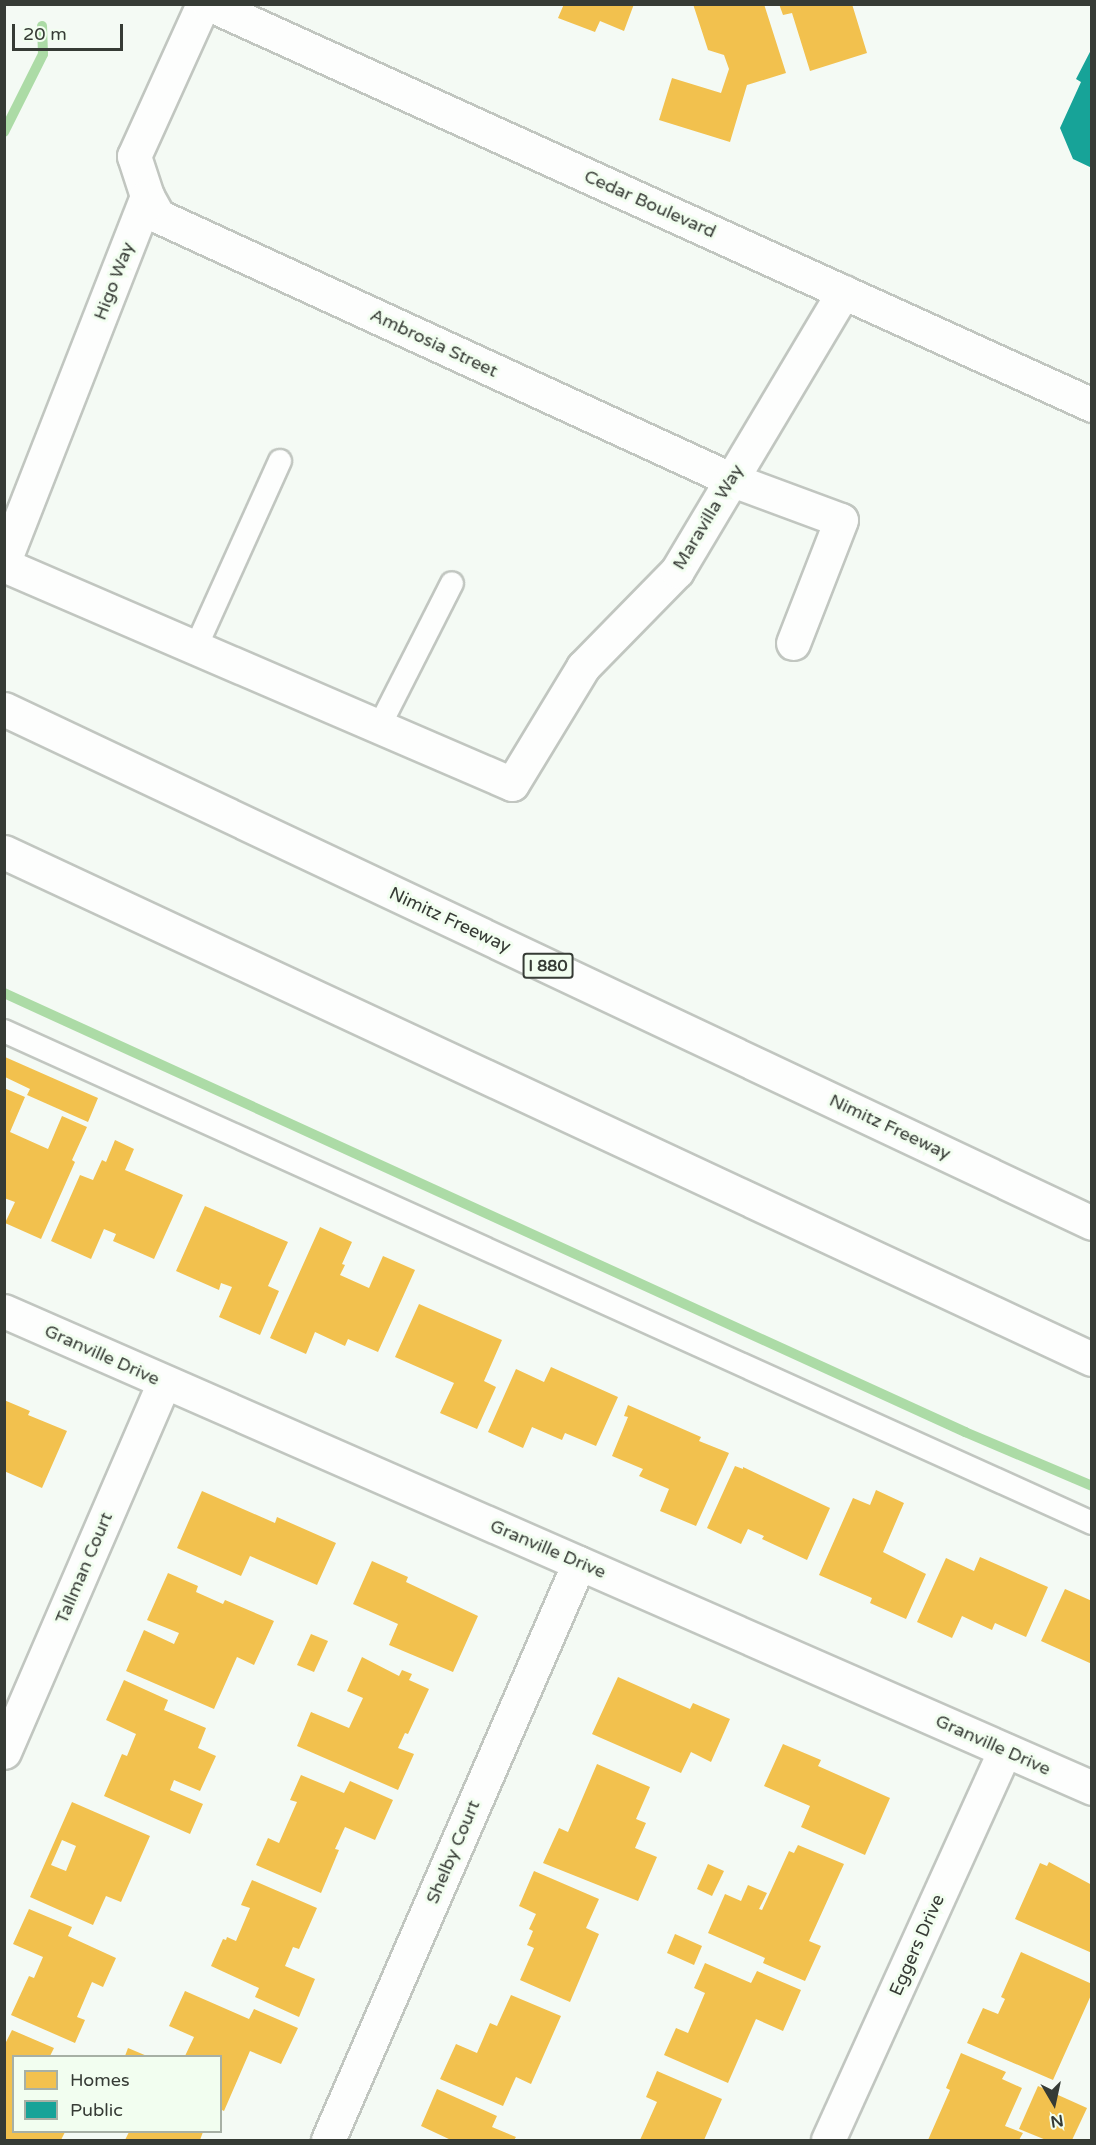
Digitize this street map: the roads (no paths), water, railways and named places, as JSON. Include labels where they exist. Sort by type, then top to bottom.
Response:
[{"type":"main road","points":[[147,196],[134,156],[203,4]]},
{"type":"main road","name":"Cedar Boulevard","points":[[209,4],[1092,405]]},
{"type":"main road","name":"Ambrosia Street","points":[[147,196],[158,216],[730,479],[841,520],[793,643]]},
{"type":"main road","name":"Higo Way","points":[[4,563],[147,196]]},
{"type":"main road","name":"Maravilla Way","points":[[379,727],[512,784],[583,667],[677,571],[843,292]]},
{"type":"main road","points":[[4,563],[379,727]]},
{"type":"main road","name":"Nimitz Freeway","points":[[4,709],[1092,1223]]},
{"type":"main road","points":[[4,852],[1092,1359]]},
{"type":"main road","name":"Granville Drive","points":[[4,1311],[1092,1788]]},
{"type":"main road","name":"Tallman Court","points":[[4,1752],[165,1383]]},
{"type":"main road","name":"Shelby Court","points":[[328,2140],[579,1563]]},
{"type":"main road","name":"Eggers Drive","points":[[828,2140],[1005,1750]]},
{"type":"lane","points":[[196,647],[280,461]]},
{"type":"lane","points":[[379,727],[452,583]]},
{"type":"lane","points":[[4,1031],[1092,1523]]},
{"type":"waterway","points":[[4,132],[43,54],[42,26]]},
{"type":"waterway","points":[[4,993],[965,1432],[1092,1486]]}]
